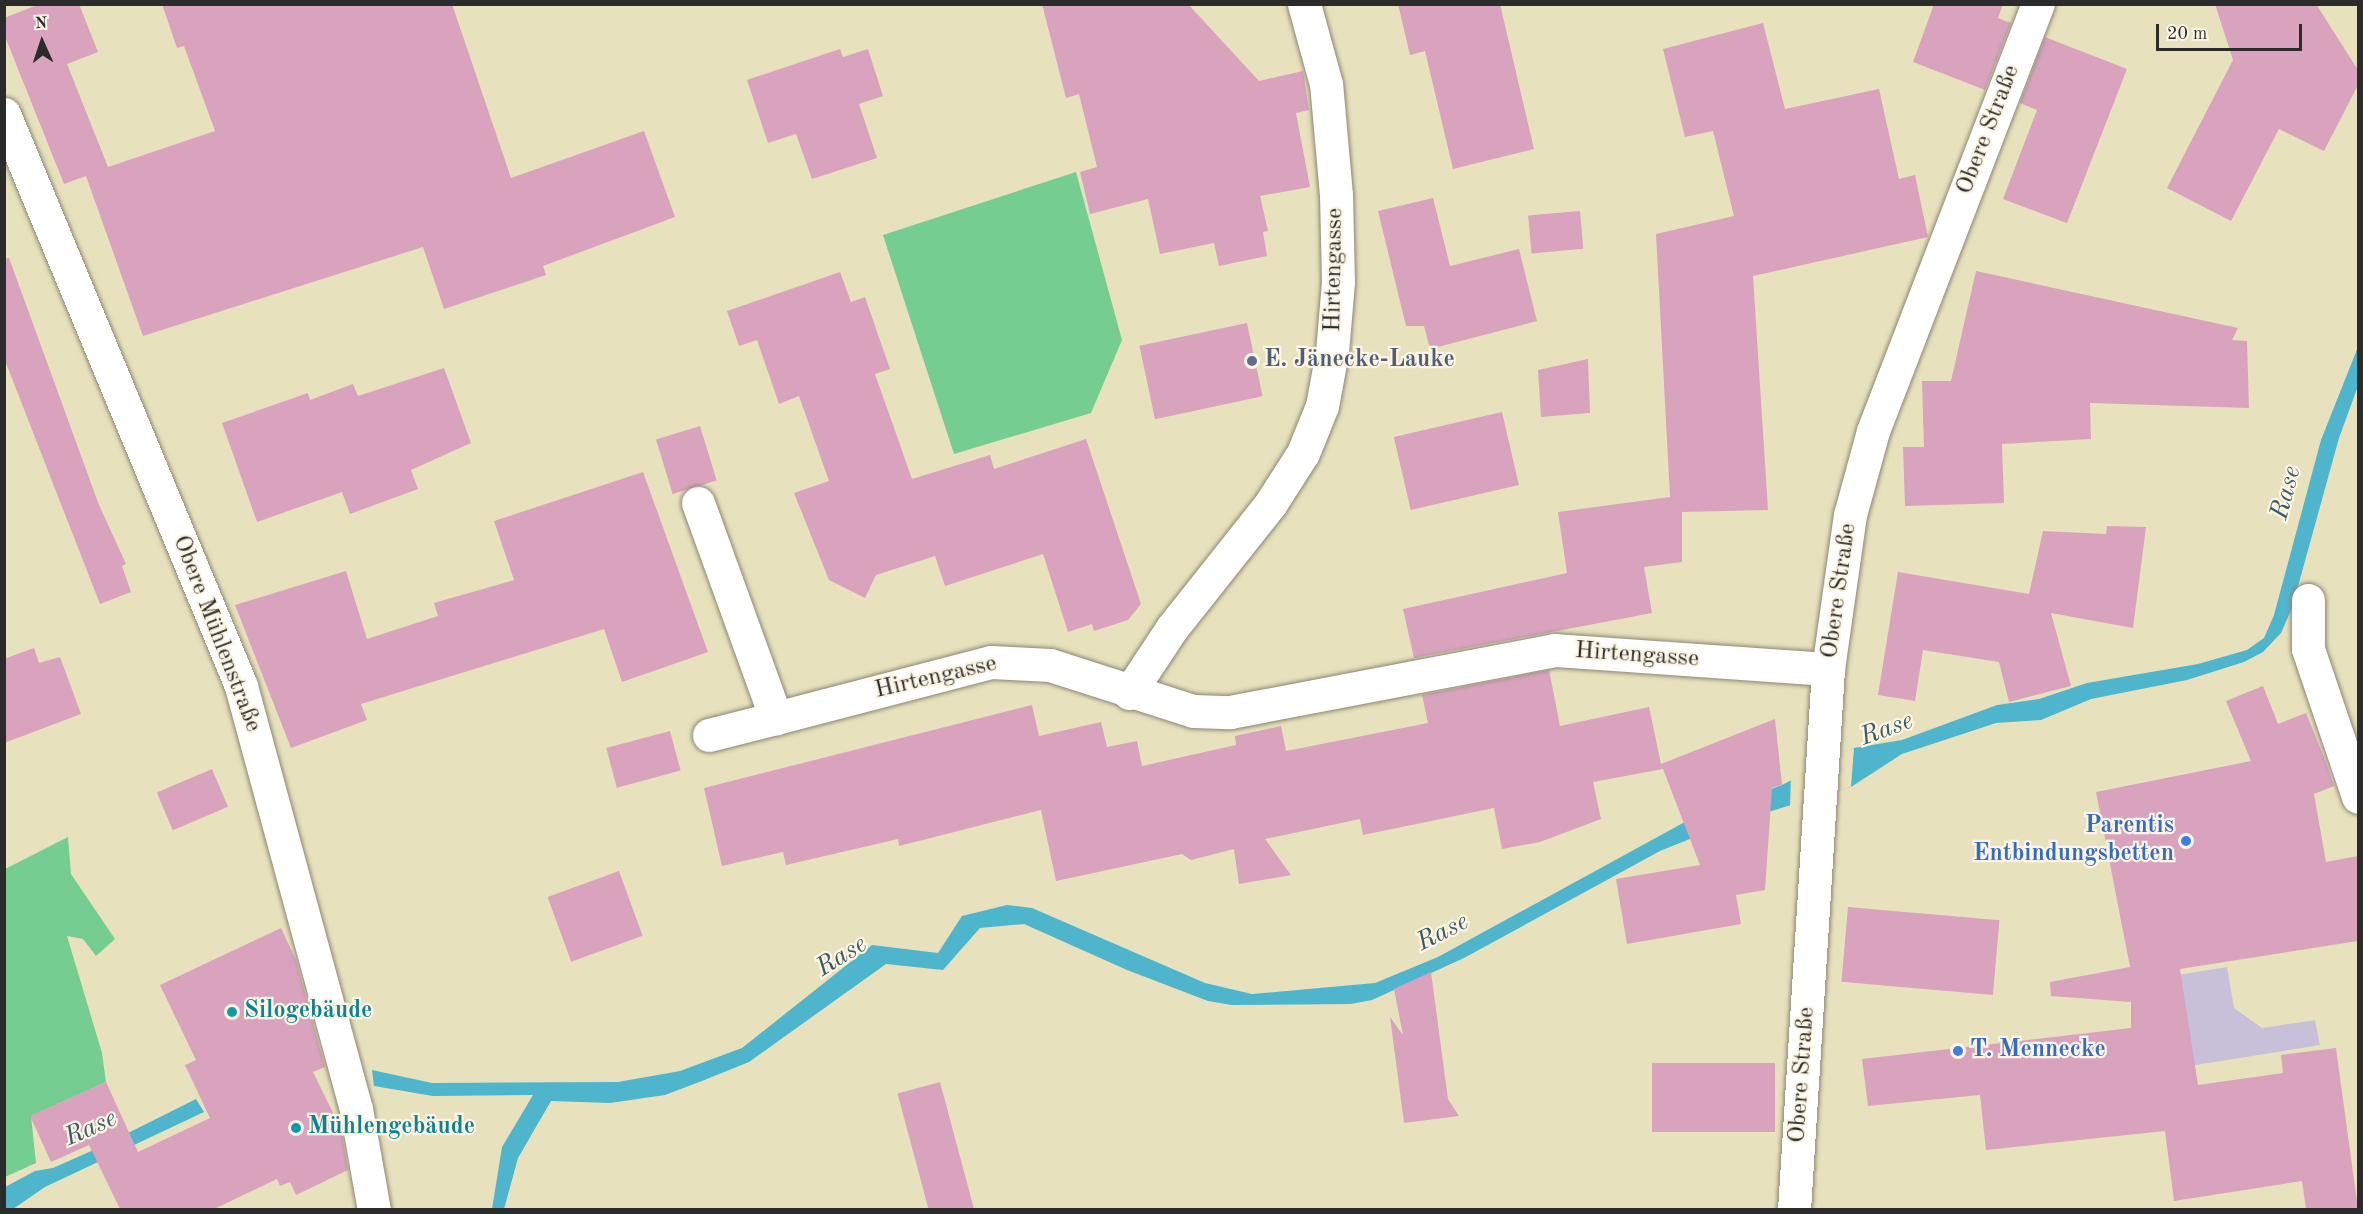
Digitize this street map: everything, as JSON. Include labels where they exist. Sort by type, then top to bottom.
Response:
[{"type":"street","name":"Hirtengasse","points":[[1129,693],[1172,628],[1271,503],[1303,453],[1322,406],[1332,352],[1338,282],[1336,195],[1326,84],[1304,4]]},
{"type":"street","name":"Obere Straße","points":[[1794,1209],[1828,669],[1850,515],[1873,431],[2038,4]]},
{"type":"street","name":"Obere Mühlenstraße","points":[[4,114],[241,686],[354,1099],[375,1209]]},
{"type":"street","points":[[698,502],[776,718]]},
{"type":"street","points":[[2308,600],[2308,649],[2358,796]]},
{"type":"street","name":"Hirtengasse","points":[[709,735],[991,662],[1050,665],[1129,693],[1193,711],[1230,712],[1556,650],[1828,669]]},
{"type":"shaded area","points":[[2227,967],[2234,1008],[2262,1028],[2315,1020],[2320,1045],[2152,1072],[2135,982]]},
{"type":"green space","points":[[1076,172],[1122,340],[1091,413],[954,454],[883,235]]},
{"type":"green space","points":[[68,837],[71,874],[115,939],[96,956],[83,939],[67,936],[102,1053],[106,1082],[31,1116],[36,1163],[5,1177],[5,869]]},
{"type":"water","points":[[2358,347],[2358,386],[2339,438],[2292,608],[2281,633],[2263,652],[2244,662],[2187,680],[2091,699],[2041,720],[1996,723],[1902,754],[1851,787],[1722,826],[1660,851],[1464,958],[1372,1000],[1351,1004],[1232,1005],[1208,1001],[1127,970],[1024,924],[980,928],[943,970],[886,964],[749,1062],[702,1081],[665,1095],[610,1103],[551,1101],[518,1158],[504,1209],[492,1209],[502,1147],[533,1095],[433,1096],[374,1086],[372,1070],[432,1083],[618,1082],[680,1071],[742,1048],[872,945],[938,953],[962,916],[1007,905],[1032,908],[1205,983],[1252,994],[1375,983],[1438,957],[1683,823],[1782,785],[1854,748],[1902,740],[1997,705],[2039,699],[2087,683],[2198,664],[2247,650],[2264,638],[2274,615],[2321,440]]},
{"type":"water","points":[[196,1099],[204,1112],[45,1187],[13,1209],[5,1210],[5,1187],[35,1171],[53,1168],[98,1148]]},
{"type":"pier","points":[[1854,748],[1851,787],[1790,806],[1791,777]]},
{"type":"building","points":[[40,4],[79,4],[98,52],[67,64],[108,167],[215,131],[184,46],[177,48],[162,4],[452,4],[511,178],[644,131],[675,217],[543,266],[546,275],[444,309],[423,247],[143,336],[86,176],[64,184],[4,34],[4,18]]},
{"type":"building","points":[[1042,4],[1188,4],[1259,81],[1303,71],[1309,110],[1296,113],[1310,187],[1260,196],[1268,231],[1263,232],[1267,256],[1219,266],[1214,243],[1160,254],[1148,199],[1090,214],[1080,172],[1097,167],[1079,94],[1066,98]]},
{"type":"building","points":[[1398,4],[1500,4],[1534,149],[1453,169],[1425,51],[1410,55]]},
{"type":"building","points":[[1934,4],[2003,4],[1998,18],[2011,23],[1985,90],[1913,62]]},
{"type":"building","points":[[2215,4],[2316,4],[2358,70],[2358,85],[2324,151],[2279,129],[2231,221],[2167,188],[2233,60]]},
{"type":"building","points":[[1763,23],[1785,109],[1879,89],[1899,179],[1915,175],[1928,237],[1753,276],[1768,510],[1682,512],[1682,562],[1644,567],[1652,613],[1414,658],[1403,609],[1567,573],[1558,512],[1670,497],[1656,234],[1734,216],[1713,131],[1685,137],[1663,49]]},
{"type":"building","points":[[2045,37],[2127,69],[2067,223],[2003,199],[2037,110],[2020,103]]},
{"type":"building","points":[[840,49],[843,57],[868,49],[883,96],[859,104],[877,158],[812,179],[796,134],[768,143],[747,80]]},
{"type":"building","points":[[1433,198],[1450,266],[1519,249],[1537,321],[1430,349],[1424,326],[1406,326],[1378,211]]},
{"type":"building","points":[[1580,211],[1583,249],[1532,253],[1528,216]]},
{"type":"building","points":[[9,258],[99,505],[126,564],[122,566],[131,592],[100,604],[4,358],[4,259]]},
{"type":"building","points":[[1976,271],[2238,328],[2232,340],[2247,341],[2249,408],[2090,403],[2091,439],[2002,444],[2004,503],[1905,506],[1903,447],[1924,447],[1922,381],[1951,381]]},
{"type":"building","points":[[840,272],[851,302],[865,297],[890,369],[875,374],[912,479],[990,455],[994,469],[1086,439],[1141,604],[1128,620],[1094,631],[1092,624],[1068,632],[1043,554],[945,586],[935,556],[876,575],[865,598],[829,580],[794,493],[829,481],[799,396],[779,404],[757,340],[739,346],[727,311]]},
{"type":"building","points":[[1247,323],[1263,396],[1155,419],[1139,346]]},
{"type":"building","points":[[1588,359],[1590,413],[1541,417],[1538,370]]},
{"type":"building","points":[[444,368],[471,443],[411,470],[418,489],[350,514],[342,492],[257,522],[222,423],[308,393],[310,400],[353,384],[358,396]]},
{"type":"building","points":[[1502,412],[1519,485],[1411,510],[1394,437]]},
{"type":"building","points":[[700,426],[717,481],[673,494],[656,439]]},
{"type":"building","points":[[643,472],[708,652],[622,682],[604,629],[361,704],[367,720],[291,748],[235,605],[346,571],[367,639],[438,616],[434,603],[514,580],[494,521]]},
{"type":"building","points":[[2107,526],[2146,527],[2133,628],[2051,613],[2071,686],[2009,702],[1999,662],[1923,650],[1915,701],[1878,695],[1898,572],[2029,594],[2043,531],[2106,534]]},
{"type":"building","points":[[34,648],[39,663],[60,657],[81,714],[4,743],[4,659]]},
{"type":"building","points":[[1549,670],[1560,726],[1649,707],[1661,764],[1775,719],[1782,785],[1772,788],[1765,890],[1736,895],[1741,924],[1627,944],[1616,879],[1700,865],[1663,769],[1593,782],[1601,819],[1540,842],[1502,849],[1494,808],[1363,835],[1360,819],[1265,839],[1291,875],[1239,884],[1234,849],[1191,860],[1182,854],[1056,881],[1041,810],[899,846],[898,839],[786,865],[783,852],[722,866],[704,788],[1032,705],[1039,736],[1101,722],[1107,747],[1137,741],[1142,766],[1236,745],[1235,736],[1281,726],[1286,751],[1428,723],[1422,695]]},
{"type":"building","points":[[2263,686],[2278,724],[2306,713],[2326,762],[2334,786],[2314,794],[2326,862],[2358,856],[2358,941],[2180,969],[2198,1085],[2283,1073],[2281,1055],[2336,1048],[2358,1209],[2306,1209],[2302,1181],[2174,1201],[2165,1131],[1986,1150],[1980,1095],[1868,1106],[1862,1059],[2131,1028],[2131,1002],[2051,996],[2050,982],[2130,967],[2096,792],[2251,761],[2226,701]]},
{"type":"building","points":[[670,731],[681,771],[617,788],[606,748]]},
{"type":"building","points":[[212,769],[228,807],[173,830],[157,792]]},
{"type":"building","points":[[619,871],[643,936],[571,962],[548,897]]},
{"type":"building","points":[[1848,907],[1999,920],[1993,995],[1841,982]]},
{"type":"building","points":[[281,928],[296,960],[325,1067],[313,1072],[341,1129],[348,1170],[296,1195],[290,1182],[280,1186],[277,1179],[214,1209],[120,1209],[89,1145],[51,1162],[30,1116],[106,1082],[138,1152],[210,1118],[185,1065],[196,1060],[160,985]]},
{"type":"building","points":[[1431,972],[1448,1099],[1459,1116],[1404,1123],[1390,1017],[1403,1035],[1394,989]]},
{"type":"building","points":[[1652,1063],[1775,1063],[1775,1132],[1652,1132]]},
{"type":"building","points":[[940,1082],[974,1209],[929,1210],[897,1093]]},
{"type":"place","name":"E. Jänecke-Lauke","points":[[1252,361]]},
{"type":"place","name":"Parentis Entbindungsbetten","points":[[2186,841]]},
{"type":"place","name":"Silogebäude","points":[[232,1012]]},
{"type":"place","name":"T. Mennecke","points":[[1958,1051]]},
{"type":"place","name":"Mühlengebäude","points":[[296,1128]]},
{"type":"water label","name":"Rase","points":[[2287,493]]},
{"type":"water label","name":"Rase","points":[[1887,730]]},
{"type":"water label","name":"Rase","points":[[1443,933]]},
{"type":"water label","name":"Rase","points":[[842,957]]},
{"type":"water label","name":"Rase","points":[[91,1129]]}]
